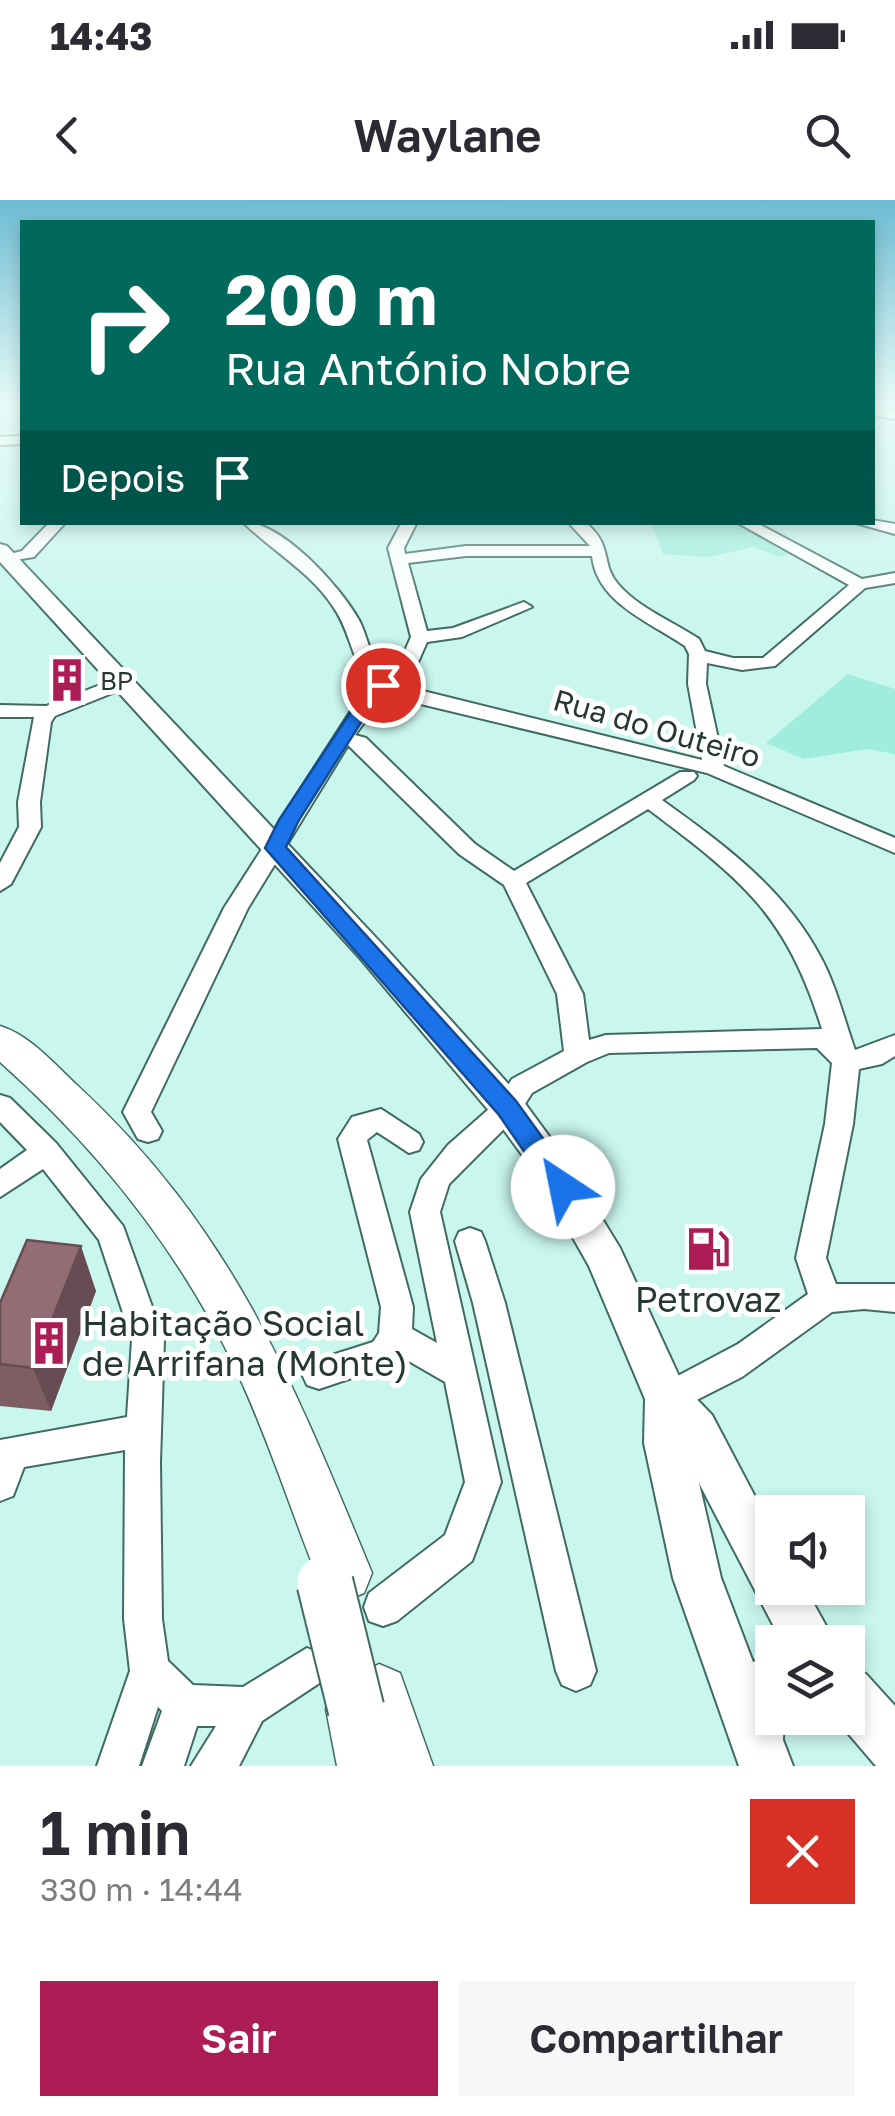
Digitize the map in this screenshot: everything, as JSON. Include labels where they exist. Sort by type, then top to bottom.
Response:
[{"type":"highway","points":[[0,1040],[63,1092],[137,1173],[209,1273],[257,1361],[351,1588],[368,1723],[402,1766]]},
{"type":"highway","points":[[0,1058],[49,1101],[124,1180],[196,1281],[245,1369],[351,1588]]},
{"type":"main road","points":[[4,562],[275,833],[508,1108],[552,1168],[606,1260],[667,1399],[696,1430],[755,1545]]},
{"type":"main road","points":[[667,1399],[667,1444],[697,1578],[764,1762]]},
{"type":"main road","points":[[865,1712],[895,1748]]},
{"type":"main road","points":[[760,1735],[764,1762]]},
{"type":"street","points":[[4,562],[28,554],[56,525]]},
{"type":"street","points":[[254,525],[310,567],[350,619],[364,667],[384,684]]},
{"type":"street","points":[[148,1132],[137,1112],[275,833],[345,738],[370,696],[406,667],[420,638],[396,548],[408,525]]},
{"type":"street","points":[[579,525],[592,535],[601,551],[605,580],[616,592],[693,643],[698,654],[697,684],[714,768]]},
{"type":"street","points":[[749,525],[860,584]]},
{"type":"street","points":[[400,559],[466,551],[601,551]]},
{"type":"street","points":[[698,654],[730,664],[754,666],[769,662],[860,584],[895,578]]},
{"type":"street","points":[[420,638],[456,633],[524,606]]},
{"type":"street","points":[[384,684],[406,667]]},
{"type":"street","points":[[0,711],[48,712],[122,682]]},
{"type":"street","name":"Rua do Outeiro","points":[[384,684],[714,768],[895,846]]},
{"type":"street","points":[[0,884],[30,827],[29,802],[41,721],[48,712]]},
{"type":"street","points":[[345,738],[368,749],[467,849],[513,882],[546,940],[570,994],[578,1055]]},
{"type":"street","points":[[513,882],[687,776]]},
{"type":"street","points":[[648,799],[705,842],[770,900],[808,956],[846,1062],[839,1124],[810,1258],[826,1299]]},
{"type":"street","points":[[351,1588],[459,1548],[483,1482],[424,1212],[436,1179],[458,1153],[508,1108],[522,1086],[606,1044],[824,1038],[846,1062]]},
{"type":"street","points":[[846,1062],[874,1057],[895,1044]]},
{"type":"street","points":[[0,1105],[46,1150],[112,1235],[148,1340],[143,1619],[150,1670],[118,1766]]},
{"type":"street","points":[[319,1374],[384,1353],[394,1336],[397,1306],[352,1139],[362,1124],[381,1120],[409,1142]]},
{"type":"street","points":[[0,1185],[46,1150]]},
{"type":"street","points":[[470,1241],[489,1303],[576,1671]]},
{"type":"street","points":[[667,1399],[721,1375],[762,1350],[826,1299],[864,1295],[895,1298]]},
{"type":"street","points":[[446,1312],[489,1303]]},
{"type":"street","points":[[394,1336],[459,1373]]},
{"type":"street","points":[[0,1484],[12,1452],[144,1431]]},
{"type":"street","points":[[212,1766],[220,1760],[248,1707],[308,1668]]},
{"type":"street","points":[[150,1670],[184,1705],[248,1707]]},
{"type":"street","points":[[163,1766],[184,1705]]},
{"type":"green space","points":[[652,525],[738,525],[790,554],[779,557],[753,547],[708,557],[663,554]]},
{"type":"green space","points":[[848,674],[895,689],[895,754],[867,749],[804,759],[766,743]]},
{"type":"building","points":[[27,1240],[81,1246],[33,1368],[0,1364],[0,1303]]},
{"type":"place","name":"BP","points":[[67,680]]},
{"type":"place","name":"Petrovaz","points":[[708,1249]]},
{"type":"place","name":"Habitação Social de Arrifana (Monte)","points":[[49,1343]]},
{"type":"route","points":[[383,685],[370,696],[275,848],[508,1108],[563,1187]]}]
